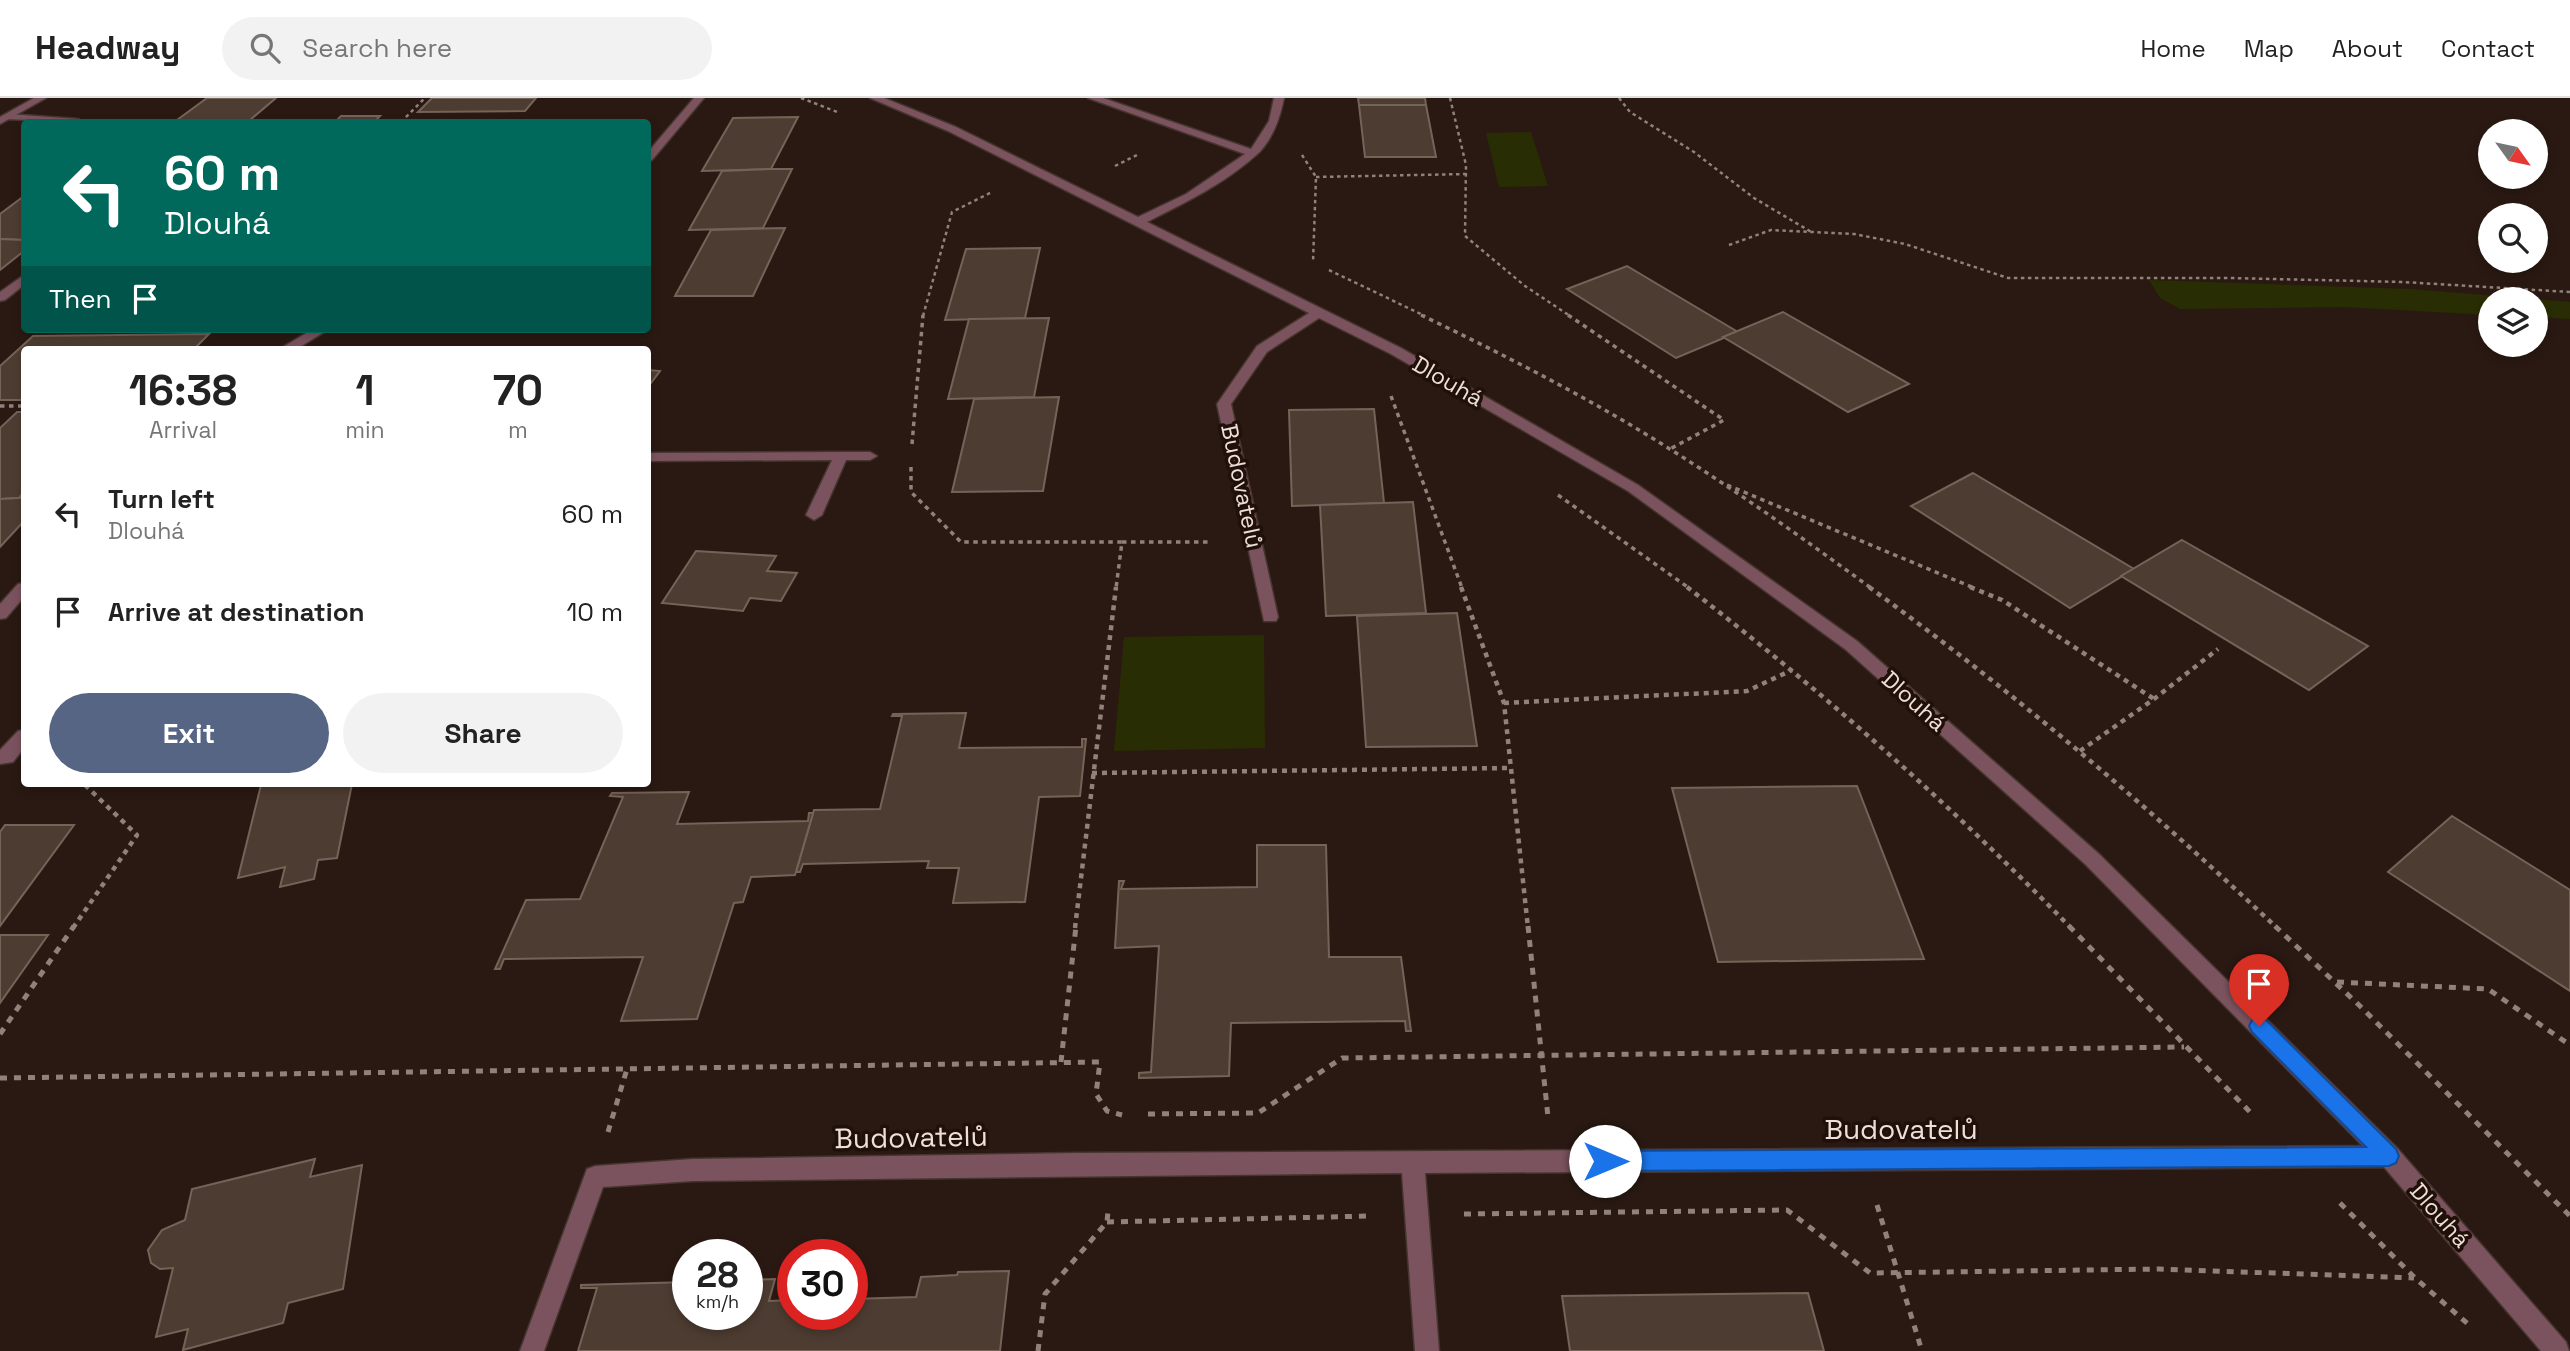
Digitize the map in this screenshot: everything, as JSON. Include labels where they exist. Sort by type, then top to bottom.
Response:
[{"type":"street","points":[[4,119],[41,98]]},
{"type":"street","points":[[651,154],[699,98]]},
{"type":"street","name":"Dlouhá","points":[[875,98],[952,129],[1140,220],[1396,351],[1633,488],[1851,645],[2092,859],[2389,1156],[2557,1351]]},
{"type":"street","points":[[1093,98],[1253,153]]},
{"type":"street","points":[[1140,220],[1190,195],[1253,153],[1274,121],[1279,98]]},
{"type":"street","points":[[1,297],[21,281]]},
{"type":"street","name":"Budovatelů","points":[[1270,617],[1224,404],[1262,349],[1319,312]]},
{"type":"street","points":[[292,346],[316,333]]},
{"type":"street","points":[[814,515],[841,456]]},
{"type":"street","points":[[651,457],[870,456]]},
{"type":"street","points":[[0,614],[21,590]]},
{"type":"street","points":[[0,757],[7,757],[21,740]]},
{"type":"street","name":"Budovatelů","points":[[595,1177],[707,1169],[1115,1164],[2389,1156]]},
{"type":"street","points":[[1413,1162],[1427,1351]]},
{"type":"street","points":[[532,1351],[595,1177]]},
{"type":"path","points":[[404,119],[425,98]]},
{"type":"path","points":[[801,98],[844,115]]},
{"type":"path","points":[[1450,98],[1467,174],[1468,202],[1462,221],[1465,236],[1525,286],[1724,420],[1670,449]]},
{"type":"path","points":[[1619,98],[1630,112],[1694,152],[1755,198],[1814,234]]},
{"type":"path","points":[[1274,121],[1291,139],[1316,177],[1313,262]]},
{"type":"path","points":[[1071,187],[1189,131]]},
{"type":"path","points":[[1316,177],[1467,174]]},
{"type":"path","points":[[1003,187],[952,212],[922,319],[911,456],[911,492],[961,542],[1254,542]]},
{"type":"path","points":[[1729,245],[1771,230],[1854,234],[1905,244],[2008,278],[2230,278],[2403,282],[2570,292]]},
{"type":"path","points":[[1399,397],[1389,392],[1504,703],[1553,1161]]},
{"type":"path","points":[[0,406],[21,405]]},
{"type":"path","points":[[1716,481],[2003,600],[2154,699]]},
{"type":"path","points":[[1548,488],[1662,568],[1792,670],[1970,827],[2085,941],[2294,1157],[2415,1278],[2471,1328]]},
{"type":"path","points":[[1061,1062],[1092,773],[1122,542]]},
{"type":"path","points":[[2080,751],[2154,699],[2218,649]]},
{"type":"path","points":[[1504,703],[1747,691],[1792,670]]},
{"type":"path","points":[[1092,773],[1511,768]]},
{"type":"path","points":[[0,1034],[137,835],[87,787]]},
{"type":"path","points":[[2337,982],[2488,989],[2570,1045]]},
{"type":"path","points":[[1143,1114],[1258,1113],[1342,1058],[2184,1046]]},
{"type":"path","points":[[0,1078],[1100,1062],[1096,1094],[1100,1102],[1107,1111],[1130,1114]]},
{"type":"path","points":[[595,1177],[627,1069]]},
{"type":"path","points":[[1862,1159],[1922,1351]]},
{"type":"path","points":[[1038,1351],[1045,1294],[1107,1222],[1115,1164]]},
{"type":"path","points":[[1107,1222],[1787,1210],[1870,1273],[2159,1269],[2415,1278]]},
{"type":"green space","points":[[1531,132],[1548,186],[1499,187],[1486,133]]},
{"type":"green space","points":[[2149,280],[2411,289],[2478,294],[2478,314],[2345,307],[2180,309],[2160,298]]},
{"type":"green space","points":[[2548,300],[2570,302],[2570,319],[2548,318]]},
{"type":"green space","points":[[1264,635],[1265,748],[1114,751],[1124,637]]},
{"type":"building","points":[[207,98],[276,98],[251,119],[178,119]]},
{"type":"building","points":[[432,98],[536,98],[525,111],[418,112]]},
{"type":"building","points":[[1358,98],[1425,98],[1426,105],[1359,105]]},
{"type":"building","points":[[1359,105],[1426,105],[1436,157],[1365,157]]},
{"type":"building","points":[[341,116],[380,116],[377,119],[338,119]]},
{"type":"building","points":[[798,117],[771,169],[702,171],[733,118]]},
{"type":"building","points":[[792,169],[763,228],[689,230],[722,171]]},
{"type":"building","points":[[21,198],[21,240],[0,239],[0,214]]},
{"type":"building","points":[[785,228],[753,296],[675,296],[711,230]]},
{"type":"building","points":[[0,239],[21,240],[21,253],[0,270]]},
{"type":"building","points":[[1040,248],[1025,318],[945,320],[966,249]]},
{"type":"building","points":[[1627,266],[1738,332],[1676,358],[1567,289]]},
{"type":"building","points":[[1783,312],[1909,384],[1848,412],[1723,337]]},
{"type":"building","points":[[1049,318],[1034,397],[948,399],[969,319]]},
{"type":"building","points":[[209,334],[197,346],[22,346],[33,336]]},
{"type":"building","points":[[21,347],[21,400],[0,400],[0,366]]},
{"type":"building","points":[[651,370],[660,371],[651,383]]},
{"type":"building","points":[[1059,397],[1043,491],[952,492],[974,399]]},
{"type":"building","points":[[1374,409],[1384,503],[1292,506],[1289,410]]},
{"type":"building","points":[[17,412],[21,412],[19,498],[0,499],[0,428]]},
{"type":"building","points":[[1973,473],[2134,569],[2070,608],[1911,506]]},
{"type":"building","points":[[21,498],[21,524],[0,547],[0,499]]},
{"type":"building","points":[[1413,502],[1426,613],[1326,616],[1320,505]]},
{"type":"building","points":[[2182,540],[2368,646],[2309,690],[2121,576]]},
{"type":"building","points":[[696,551],[776,556],[767,571],[797,573],[781,601],[750,598],[743,611],[662,603]]},
{"type":"building","points":[[1457,613],[1477,746],[1366,747],[1357,616]]},
{"type":"building","points":[[966,713],[959,748],[1082,747],[1082,739],[1086,739],[1080,796],[1039,797],[1025,902],[953,903],[959,868],[927,868],[929,861],[803,864],[800,872],[796,872],[814,810],[880,809],[902,716],[892,716],[893,714]]},
{"type":"building","points":[[1857,786],[1924,959],[1718,962],[1672,788]]},
{"type":"building","points":[[261,787],[351,787],[337,858],[318,860],[314,879],[280,887],[285,867],[238,878]]},
{"type":"building","points":[[689,792],[677,824],[808,821],[809,813],[813,813],[795,875],[751,877],[743,902],[734,903],[697,1019],[621,1021],[643,957],[504,959],[500,969],[495,969],[526,900],[580,899],[623,797],[610,796],[612,793]]},
{"type":"building","points":[[2452,816],[2570,890],[2570,991],[2388,872]]},
{"type":"building","points":[[5,825],[74,825],[0,926],[0,832]]},
{"type":"building","points":[[1257,845],[1326,845],[1329,957],[1401,957],[1411,1031],[1406,1031],[1405,1021],[1231,1023],[1229,1076],[1139,1078],[1139,1073],[1151,1072],[1159,946],[1115,948],[1119,881],[1124,881],[1121,889],[1257,887]]},
{"type":"building","points":[[0,935],[48,935],[0,1003]]},
{"type":"building","points":[[315,1159],[310,1177],[362,1165],[343,1289],[288,1303],[283,1323],[183,1350],[188,1329],[156,1337],[173,1268],[160,1269],[151,1263],[148,1250],[162,1230],[185,1220],[192,1189]]},
{"type":"building","points":[[1009,1271],[1000,1351],[578,1351],[597,1288],[581,1288],[581,1285],[672,1282],[672,1330],[763,1330],[763,1279],[775,1279],[769,1301],[777,1301],[777,1330],[868,1330],[868,1298],[916,1297],[921,1277],[957,1275],[958,1272]]},
{"type":"building","points":[[1808,1293],[1824,1351],[1570,1351],[1562,1296]]},
{"type":"route","points":[[1605,1161],[2389,1156],[2259,1026]]}]
